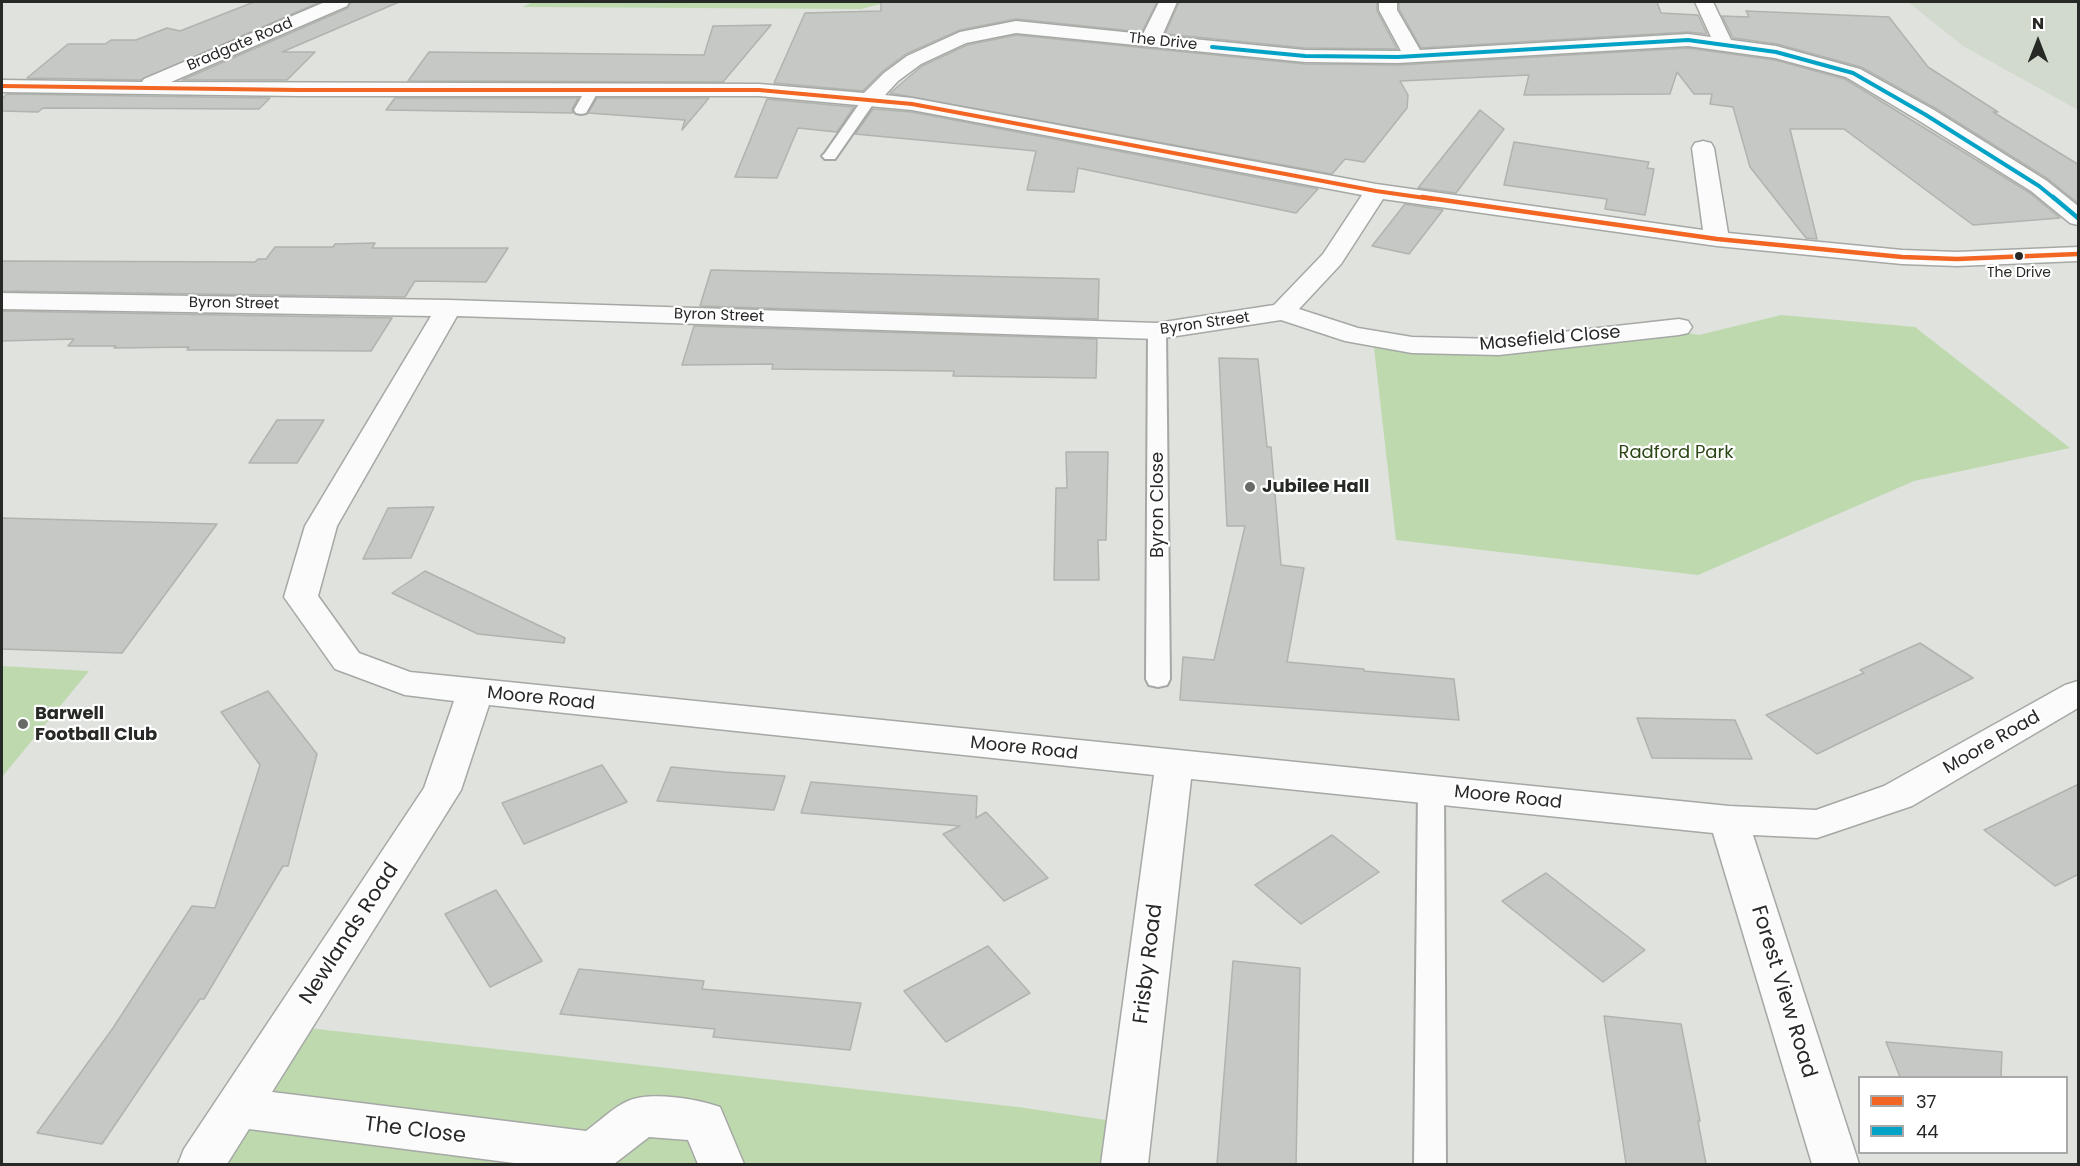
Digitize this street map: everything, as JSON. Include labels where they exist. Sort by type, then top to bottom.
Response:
[{"type":"street","name":"Bradgate Road","points":[[140,88],[340,2]]},
{"type":"street","points":[[1150,40],[1168,2]]},
{"type":"street","points":[[1388,2],[1388,10],[1414,56]]},
{"type":"street","points":[[1704,2],[1724,45]]},
{"type":"street","name":"The Drive","points":[[869,100],[891,77],[914,60],[960,38],[1016,27],[1305,56],[1414,56],[1688,40],[1776,52],[1853,73],[1926,115],[2039,186],[2079,218]]},
{"type":"street","points":[[2,86],[759,90],[924,106],[1376,191],[1717,239],[1902,258],[1957,259],[2079,254]]},
{"type":"street","points":[[1703,148],[1717,239]]},
{"type":"street","points":[[1282,312],[1332,259],[1376,191]]},
{"type":"street","name":"Byron Street","points":[[2,301],[449,308],[1157,331],[1282,312]]},
{"type":"street","name":"Moore Road","points":[[449,308],[321,526],[301,597],[347,661],[405,683],[1729,820],[1817,824],[1898,796],[2079,693]]},
{"type":"street","name":"Masefield Close","points":[[1282,312],[1354,335],[1412,345],[1499,347],[1678,327]]},
{"type":"street","name":"Newlands Road","points":[[201,1164],[442,790],[475,692]]},
{"type":"street","name":"Frisby Road","points":[[1124,1164],[1174,764]]},
{"type":"street","name":"Forest View Road","points":[[1729,820],[1836,1164]]},
{"type":"street","name":"The Close","points":[[238,1108],[596,1159],[641,1116],[704,1120],[722,1164]]},
{"type":"lane","points":[[581,110],[592,90]]},
{"type":"lane","points":[[830,156],[869,100]]},
{"type":"lane","name":"Byron Close","points":[[1157,331],[1158,678]]},
{"type":"lane","points":[[1430,1164],[1431,790]]},
{"type":"shaded area","points":[[1908,2],[2078,2],[2078,110],[1963,46]]},
{"type":"green space","points":[[534,2],[888,2],[861,9],[522,7]]},
{"type":"green space","name":"Radford Park","points":[[1781,315],[1915,327],[2070,448],[1914,481],[1698,575],[1396,540],[1374,348],[1501,353],[1687,333],[1699,335]]},
{"type":"green space","name":"Barwell Football Club","points":[[2,666],[89,671],[2,777]]},
{"type":"green space","points":[[290,1026],[1018,1107],[1113,1121],[1113,1164],[213,1164]]},
{"type":"building","points":[[254,2],[320,2],[141,80],[27,78],[68,44],[105,44],[111,40],[136,40],[167,28],[180,31]]},
{"type":"building","points":[[351,2],[399,2],[282,52],[315,52],[287,80],[182,80],[348,8]]},
{"type":"building","points":[[881,2],[1157,2],[1142,32],[1016,19],[960,30],[906,54],[883,71],[863,91],[774,83],[805,13],[881,11]]},
{"type":"building","points":[[1179,2],[1377,2],[1377,11],[1397,49],[1305,48],[1165,34]]},
{"type":"building","points":[[1399,2],[1657,2],[1661,13],[1698,15],[1707,34],[1688,32],[1421,48],[1399,9]]},
{"type":"building","points":[[1746,11],[1889,17],[1928,67],[1998,112],[1993,112],[2079,165],[2079,204],[2048,179],[1935,108],[1861,67],[1777,44],[1733,38],[1722,16],[1749,17]]},
{"type":"building","points":[[771,25],[723,82],[408,81],[429,52],[704,55],[713,26]]},
{"type":"building","points":[[1016,35],[1305,64],[1398,65],[1688,48],[1775,60],[1845,79],[2030,193],[2060,218],[1973,225],[1844,129],[1790,129],[1817,239],[1806,238],[1750,167],[1733,107],[1710,104],[1712,94],[1694,94],[1677,72],[1670,94],[1524,95],[1529,75],[1400,81],[1408,95],[1407,108],[1364,162],[1345,159],[1332,174],[890,93],[922,66],[967,45]]},
{"type":"building","points":[[7,94],[270,98],[259,109],[43,108],[38,112],[2,111],[2,99]]},
{"type":"building","points":[[395,98],[578,98],[572,109],[573,113],[386,110]]},
{"type":"building","points":[[597,98],[709,98],[682,130],[685,120],[588,113]]},
{"type":"building","points":[[767,99],[854,107],[837,132],[798,128],[777,178],[735,177]]},
{"type":"building","points":[[873,109],[912,112],[1318,189],[1296,213],[1078,168],[1074,192],[1027,190],[1036,151],[855,134]]},
{"type":"building","points":[[1480,110],[1504,129],[1456,193],[1418,188]]},
{"type":"building","points":[[1514,142],[1649,162],[1647,168],[1654,169],[1645,215],[1605,209],[1607,199],[1504,185]]},
{"type":"building","points":[[1405,204],[1443,210],[1409,254],[1372,246]]},
{"type":"building","points":[[375,243],[372,248],[508,248],[486,282],[415,281],[405,297],[2,291],[2,261],[255,262],[258,259],[266,259],[275,247],[333,247],[335,244]]},
{"type":"building","points":[[711,270],[1099,279],[1098,319],[700,306]]},
{"type":"building","points":[[2,311],[392,318],[371,351],[187,350],[189,347],[68,346],[74,339],[2,341]]},
{"type":"building","points":[[694,326],[1097,339],[1096,378],[953,376],[954,371],[772,369],[773,364],[682,365]]},
{"type":"building","points":[[1219,358],[1258,359],[1267,447],[1271,447],[1281,565],[1304,568],[1287,662],[1454,679],[1459,720],[1180,700],[1183,657],[1214,660],[1245,526],[1227,526]]},
{"type":"building","points":[[277,420],[324,420],[297,463],[249,463]]},
{"type":"building","points":[[1066,452],[1108,452],[1106,540],[1098,540],[1099,580],[1054,580],[1056,488],[1067,488]]},
{"type":"building","points":[[434,507],[411,558],[363,559],[388,508]]},
{"type":"building","points":[[2,518],[217,524],[122,653],[2,649]]},
{"type":"building","points":[[425,571],[565,638],[564,643],[478,634],[392,593]]},
{"type":"building","points":[[1920,643],[1973,678],[1817,754],[1766,715],[1864,673],[1860,670]]},
{"type":"building","points":[[268,691],[317,754],[288,866],[283,866],[204,999],[200,999],[102,1144],[37,1133],[113,1028],[192,906],[215,908],[260,765],[221,712]]},
{"type":"building","points":[[1637,718],[1735,720],[1752,759],[1652,758]]},
{"type":"building","points":[[602,765],[627,802],[524,844],[502,803]]},
{"type":"building","points":[[671,767],[785,776],[774,810],[657,801]]},
{"type":"building","points":[[811,782],[977,796],[976,818],[986,812],[1048,878],[1004,901],[943,834],[960,826],[801,813]]},
{"type":"building","points":[[2079,784],[2079,874],[2055,886],[1984,830]]},
{"type":"building","points":[[1332,835],[1379,872],[1301,924],[1255,885]]},
{"type":"building","points":[[1546,873],[1645,950],[1603,982],[1502,901]]},
{"type":"building","points":[[496,890],[542,961],[490,987],[445,914]]},
{"type":"building","points":[[988,946],[1030,993],[946,1042],[904,991]]},
{"type":"building","points":[[1233,961],[1300,968],[1296,1164],[1217,1164]]},
{"type":"building","points":[[579,969],[704,981],[702,989],[861,1003],[850,1050],[713,1037],[715,1029],[560,1014]]},
{"type":"building","points":[[1604,1016],[1681,1024],[1706,1164],[1626,1164]]},
{"type":"building","points":[[1886,1042],[2002,1052],[2001,1076],[1900,1076]]},
{"type":"transit line","name":"44","points":[[1212,47],[1305,56],[1398,57],[1688,40],[1776,52],[1853,73],[1926,115],[2039,186],[2078,218]]},
{"type":"transit line","name":"37","points":[[2,86],[298,90],[759,90],[912,104],[1376,191],[1717,239],[1902,257],[1957,259],[2078,254]]},
{"type":"place","name":"The Drive","points":[[2019,256]]},
{"type":"place","name":"Jubilee Hall","points":[[1250,487]]},
{"type":"place","name":"Barwell Football Club","points":[[23,724]]}]
